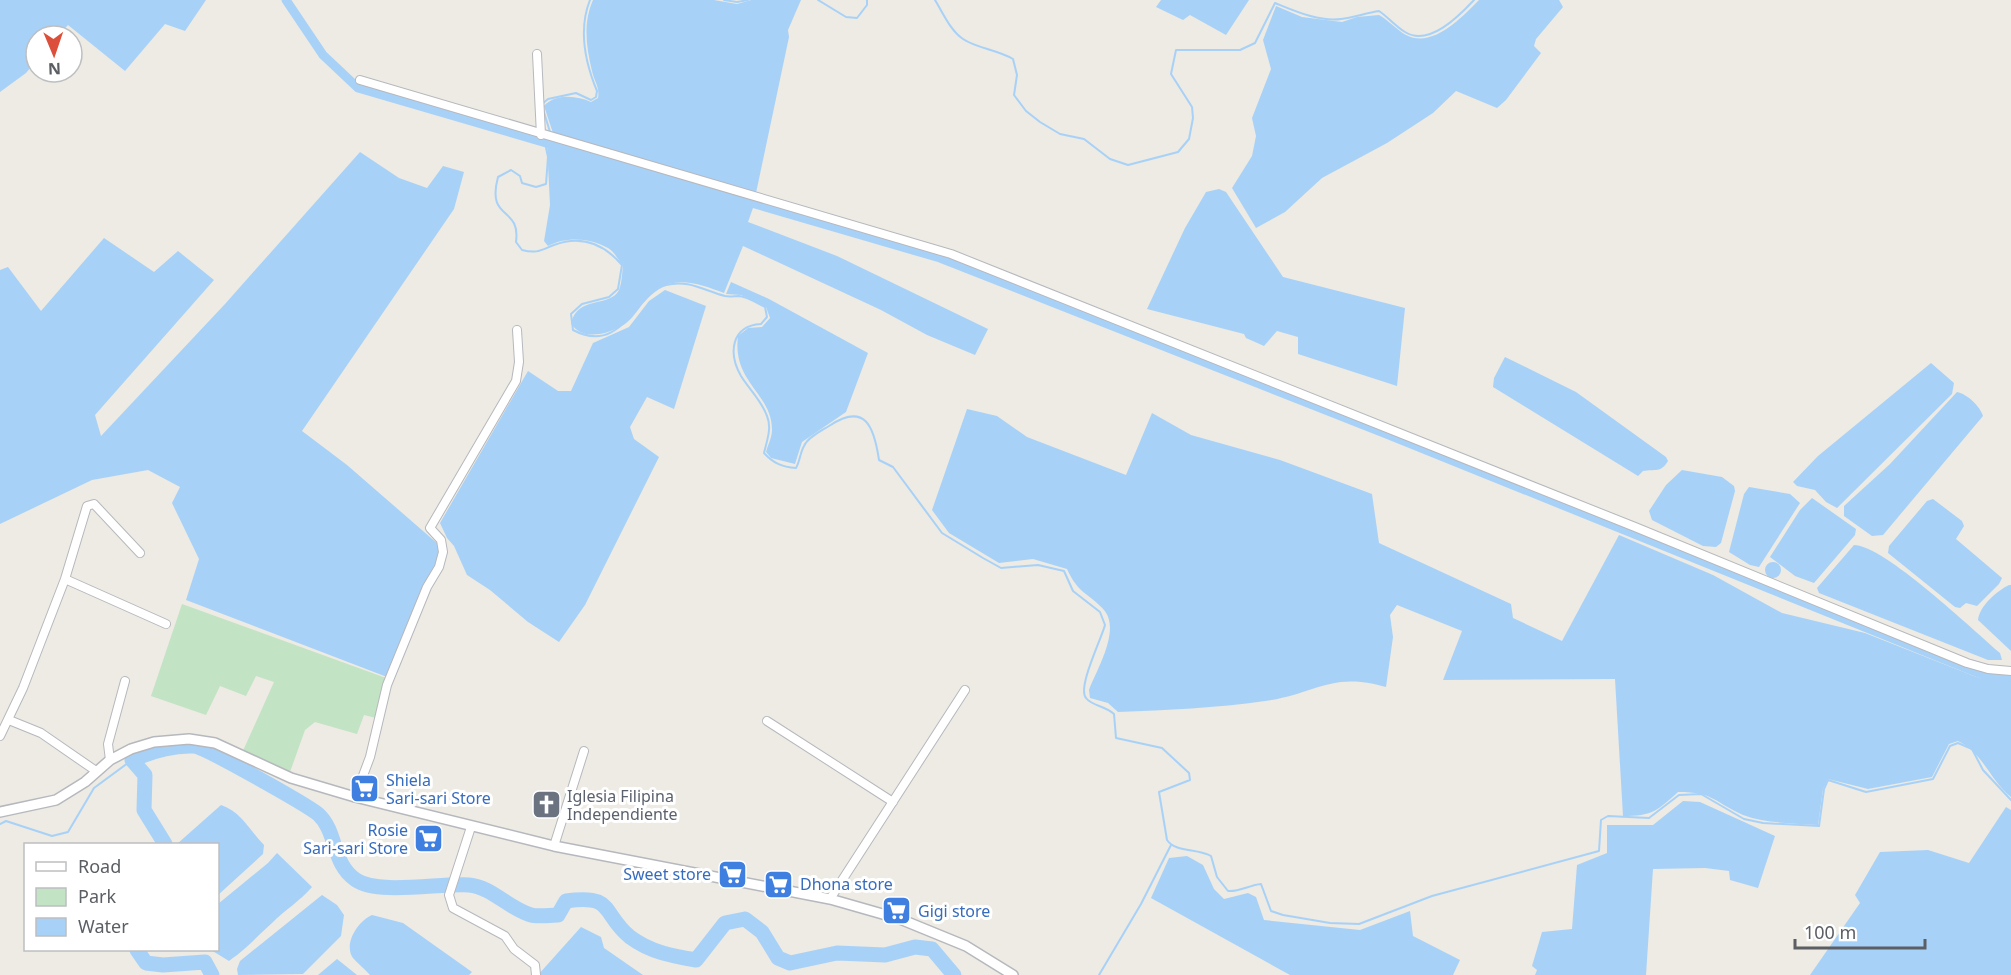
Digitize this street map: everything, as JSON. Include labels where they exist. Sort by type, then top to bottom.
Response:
[{"type":"street","points":[[537,54],[547,137]]},
{"type":"street","points":[[360,80],[547,137],[951,254],[1635,527],[1967,663],[1988,669],[2011,670]]},
{"type":"street","points":[[354,797],[370,757],[394,666],[427,587],[440,567],[443,552],[441,540],[430,528],[516,381],[519,362],[517,330]]},
{"type":"street","points":[[0,736],[9,720],[65,579],[84,509],[91,504],[97,507],[140,553]]},
{"type":"street","points":[[65,579],[166,624]]},
{"type":"street","points":[[110,760],[108,744],[125,681]]},
{"type":"street","points":[[830,899],[964,690]]},
{"type":"street","points":[[9,720],[41,733],[96,771]]},
{"type":"street","points":[[767,721],[893,802]]},
{"type":"street","points":[[0,812],[56,800],[85,782],[110,760],[131,749],[154,742],[189,739],[215,743],[291,778],[354,797],[554,846],[830,899],[900,919],[966,946],[1013,975]]},
{"type":"street","points":[[554,846],[584,751]]},
{"type":"street","points":[[471,827],[449,895],[453,908],[459,914],[505,936],[514,949],[535,965],[536,975]]},
{"type":"green space","points":[[182,604],[386,678],[376,718],[364,715],[357,734],[315,722],[305,730],[290,772],[242,753],[274,682],[256,676],[246,696],[220,686],[206,715],[151,696]]},
{"type":"water","points":[[0,0],[206,0],[185,31],[165,24],[125,71],[84,38],[84,24],[24,24],[24,74],[0,92]]},
{"type":"water","points":[[593,0],[714,0],[737,4],[751,0],[801,0],[788,30],[789,37],[756,193],[554,136],[544,106],[560,97],[573,97],[591,102],[598,98],[587,44],[588,17]]},
{"type":"water","points":[[1161,0],[1249,0],[1226,35],[1190,15],[1183,20],[1156,7]]},
{"type":"water","points":[[1479,0],[1559,0],[1563,7],[1536,39],[1534,46],[1541,53],[1506,100],[1497,108],[1456,91],[1433,113],[1387,143],[1322,178],[1285,212],[1256,228],[1232,188],[1252,156],[1256,136],[1252,118],[1271,69],[1263,40],[1276,6],[1302,17],[1342,22],[1357,17],[1379,15],[1406,35],[1426,38],[1436,35],[1456,22]]},
{"type":"water","points":[[547,145],[754,205],[748,222],[837,256],[988,329],[975,355],[927,335],[881,310],[743,246],[724,293],[687,283],[672,283],[652,292],[630,319],[619,328],[604,333],[582,333],[571,323],[575,314],[587,305],[615,295],[620,287],[623,266],[610,249],[594,242],[570,240],[548,246],[544,241],[550,205]]},
{"type":"water","points":[[360,152],[399,178],[427,188],[443,166],[464,172],[454,209],[302,431],[347,465],[438,544],[441,552],[437,566],[387,677],[186,600],[199,559],[172,503],[180,487],[148,470],[92,480],[0,524],[0,270],[8,267],[41,311],[104,238],[154,272],[178,251],[214,280],[95,415],[101,436],[225,304]]},
{"type":"water","points":[[1219,189],[1226,192],[1283,277],[1405,308],[1397,386],[1298,354],[1298,337],[1277,331],[1264,346],[1246,338],[1244,334],[1147,309],[1185,228],[1206,192]]},
{"type":"water","points":[[731,282],[769,299],[868,353],[846,412],[802,442],[795,464],[771,458],[766,452],[772,433],[770,417],[766,406],[746,377],[738,352],[738,336],[748,328],[762,327],[770,318],[766,307],[741,295],[726,294]]},
{"type":"water","points":[[665,290],[706,306],[674,409],[647,397],[630,427],[634,439],[659,457],[585,605],[559,642],[528,622],[490,590],[467,575],[454,546],[447,538],[440,523],[528,371],[558,391],[571,391],[593,343],[629,327],[649,301]]},
{"type":"water","points":[[1505,357],[1576,392],[1666,457],[1668,461],[1660,469],[1643,471],[1638,476],[1493,387],[1494,378]]},
{"type":"water","points":[[1931,363],[1954,383],[1952,394],[1837,508],[1826,502],[1815,490],[1797,486],[1793,482],[1818,456]]},
{"type":"water","points":[[1957,392],[1973,401],[1983,416],[1883,535],[1872,536],[1844,516],[1844,506],[1890,464]]},
{"type":"water","points":[[967,409],[997,416],[1027,437],[1126,475],[1152,413],[1191,435],[1280,460],[1372,494],[1379,543],[1511,604],[1513,618],[1562,641],[1619,535],[1713,575],[1782,613],[1865,633],[1979,678],[2011,681],[2011,797],[1997,783],[1974,752],[1958,741],[1949,744],[1932,777],[1868,789],[1828,779],[1823,789],[1818,825],[1780,823],[1752,818],[1707,796],[1690,792],[1678,792],[1654,811],[1641,815],[1623,816],[1615,679],[1443,680],[1462,631],[1397,605],[1390,615],[1393,637],[1386,687],[1351,681],[1324,685],[1283,698],[1265,701],[1210,707],[1118,712],[1108,703],[1090,698],[1089,690],[1106,650],[1109,639],[1109,618],[1098,604],[1080,589],[1067,569],[1033,559],[999,563],[949,533],[932,510]]},
{"type":"water","points":[[1682,470],[1722,477],[1734,486],[1735,491],[1721,543],[1716,547],[1703,546],[1652,520],[1649,511],[1666,485]]},
{"type":"water","points":[[1749,487],[1790,494],[1800,503],[1759,567],[1750,565],[1729,552],[1744,494]]},
{"type":"water","points":[[1812,498],[1856,529],[1855,535],[1814,583],[1795,576],[1770,557],[1800,510]]},
{"type":"water","points":[[1933,499],[1962,521],[1964,526],[1956,539],[2002,578],[1977,606],[1966,603],[1960,608],[1955,607],[1888,553],[1889,546],[1927,501]]},
{"type":"water","points":[[1854,545],[1868,549],[1907,573],[2000,653],[2002,660],[1988,660],[1819,593],[1817,588]]},
{"type":"water","points":[[1773,562],[1779,564],[1781,570],[1779,576],[1773,578],[1767,576],[1765,570],[1767,564]]},
{"type":"water","points":[[2011,585],[2011,651],[1978,620],[1979,614],[1990,599]]},
{"type":"water","points":[[1683,801],[1700,802],[1775,836],[1758,888],[1730,880],[1729,871],[1705,868],[1653,869],[1646,975],[1535,975],[1537,970],[1532,966],[1542,932],[1572,929],[1577,865],[1607,853],[1607,825],[1653,825]]},
{"type":"water","points":[[221,805],[240,817],[264,845],[263,854],[219,894],[219,843],[178,843]]},
{"type":"water","points":[[2006,807],[2011,810],[2011,975],[1810,975],[1860,903],[1855,895],[1880,852],[1928,850],[1969,863]]},
{"type":"water","points":[[277,853],[312,887],[229,961],[213,951],[219,951],[219,903]]},
{"type":"water","points":[[1187,856],[1203,865],[1214,889],[1224,899],[1248,893],[1256,897],[1264,920],[1360,930],[1410,911],[1413,936],[1460,960],[1453,975],[1290,975],[1151,898],[1169,858]]},
{"type":"water","points":[[322,895],[337,905],[344,915],[341,936],[303,974],[238,975],[237,969],[240,961]]},
{"type":"water","points":[[372,915],[403,923],[472,972],[469,975],[370,975],[353,958],[350,946],[357,928]]},
{"type":"water","points":[[581,927],[601,937],[604,948],[643,975],[538,975]]},
{"type":"water","points":[[337,959],[357,975],[318,975]]},
{"type":"waterway","points":[[286,0],[323,55],[358,88],[940,258],[1389,435],[1986,676],[2011,677]]},
{"type":"waterway","points":[[542,104],[548,99],[576,93],[591,100],[596,97],[597,91],[584,46],[584,23],[590,0]]},
{"type":"waterway","points":[[724,0],[737,2],[748,0]]},
{"type":"waterway","points":[[818,0],[846,17],[857,18],[867,5],[867,0]]},
{"type":"waterway","points":[[935,0],[951,26],[963,39],[1013,59],[1017,75],[1014,95],[1026,111],[1060,134],[1084,139],[1110,159],[1128,165],[1178,152],[1189,139],[1193,118],[1192,107],[1171,74],[1176,50],[1240,50],[1255,43],[1275,3],[1307,15],[1333,20],[1379,11],[1405,32],[1414,36],[1424,36],[1443,28],[1474,0]]},
{"type":"waterway","points":[[543,109],[550,132]]},
{"type":"waterway","points":[[550,137],[545,143],[548,157],[546,184],[536,187],[522,183],[520,176],[511,170],[498,177],[496,201],[514,223],[516,242],[522,250],[542,250],[564,242],[583,241],[600,247],[622,265],[618,289],[609,297],[582,304],[571,314],[573,330],[590,336],[604,335],[616,330],[655,291],[666,285],[682,283],[725,296],[739,296],[765,307],[767,317],[761,324],[743,330],[738,335],[734,350],[734,358],[741,376],[762,405],[768,421],[764,453],[778,464],[796,468],[804,446],[812,437],[841,419],[851,416],[859,417],[866,421],[870,428],[879,460],[893,467],[942,533],[1001,568],[1038,565],[1064,571],[1073,591],[1100,612],[1105,625],[1087,674],[1084,693],[1086,698],[1114,714],[1116,738],[1162,748],[1189,773],[1190,780],[1159,792],[1167,840],[1181,849],[1211,856],[1217,877],[1228,891],[1261,884],[1271,911],[1330,923],[1359,924],[1432,896],[1599,851],[1601,820],[1608,816],[1649,818],[1679,795],[1701,794],[1744,819],[1763,823],[1819,826],[1824,789],[1828,780],[1866,792],[1933,779],[1950,746],[1958,743],[1972,749],[1983,770],[2011,800]]},
{"type":"waterway","points":[[164,843],[144,810],[145,775],[132,760],[162,749],[194,746],[256,777],[318,814],[329,830],[342,865],[356,880],[366,884],[394,888],[469,885],[485,890],[523,912],[537,916],[558,915],[566,901],[593,900],[606,907],[621,928],[638,942],[662,953],[696,960],[725,923],[745,919],[762,932],[778,958],[790,963],[837,953],[885,955],[915,947],[932,949],[954,975]]},
{"type":"waterway","points":[[0,824],[6,821],[52,836],[68,832],[94,788],[132,760]]},
{"type":"waterway","points":[[1099,975],[1141,904],[1171,845]]},
{"type":"waterway","points":[[138,951],[146,963],[163,965],[205,962],[212,975]]},
{"type":"place","name":"Shiela Sari-sari Store","points":[[365,789]]},
{"type":"place","name":"Iglesia Filipina Independiente","points":[[546,805]]},
{"type":"place","name":"Rosie Sari-sari Store","points":[[429,839]]},
{"type":"place","name":"Sweet store","points":[[732,874]]},
{"type":"place","name":"Dhona store","points":[[779,884]]},
{"type":"place","name":"Gigi store","points":[[897,911]]}]
